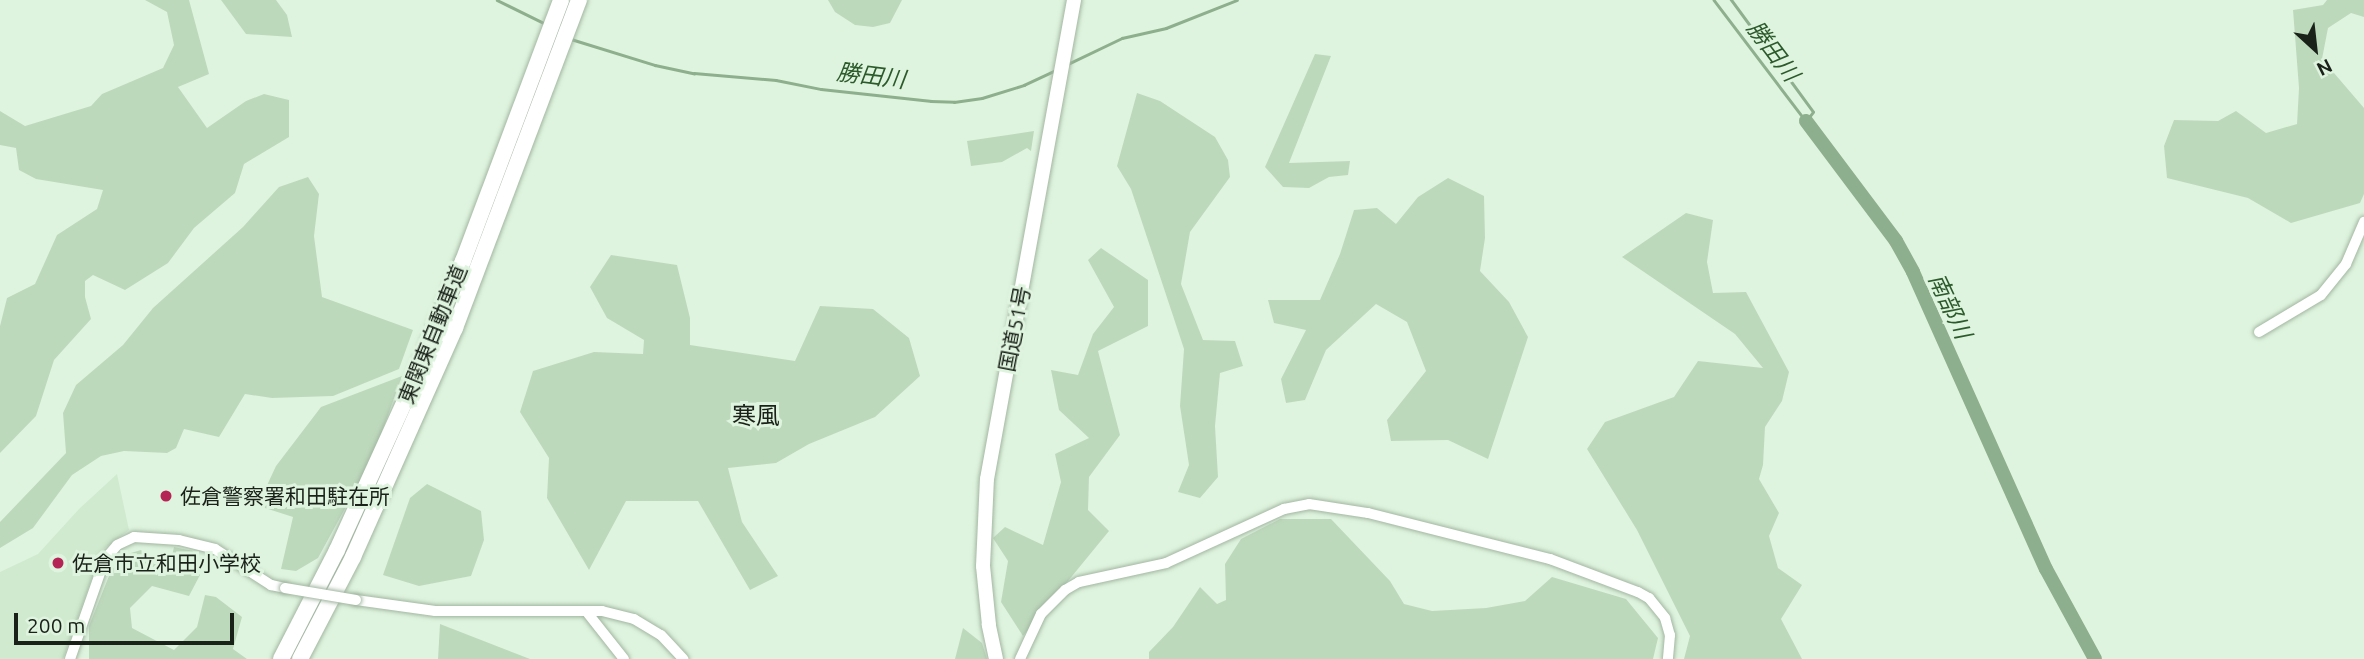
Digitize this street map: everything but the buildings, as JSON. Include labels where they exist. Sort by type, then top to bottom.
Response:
[{"type":"highway","name":"東関東自動車道","points":[[281,659],[365,492],[439,321],[561,0]]},
{"type":"highway","name":"東関東自動車道","points":[[300,659],[353,557],[455,328],[579,0]]},
{"type":"highway","name":"国道51号","points":[[996,659],[989,625],[984,566],[987,479],[1074,0]]},
{"type":"street","points":[[2259,332],[2309,305],[2321,295],[2346,264],[2364,222]]},
{"type":"street","points":[[1020,659],[1041,614],[1052,601],[1072,586],[1166,564],[1284,509],[1309,504],[1368,513],[1550,559],[1638,592],[1648,598],[1665,618],[1670,635],[1668,659]]},
{"type":"street","points":[[70,659],[105,559],[117,545],[134,537],[179,540],[208,547],[271,585],[356,600],[435,611],[586,611],[619,615],[648,626],[670,644],[682,659]]},
{"type":"street","points":[[586,611],[624,659]]},
{"type":"shaded area","points":[[145,0],[189,0],[209,74],[178,87],[207,128],[246,101],[264,94],[289,100],[289,137],[244,164],[235,193],[194,228],[168,263],[125,290],[93,275],[85,281],[85,297],[91,319],[54,360],[36,416],[0,453],[0,326],[7,298],[35,284],[57,235],[97,209],[103,190],[36,179],[19,170],[16,148],[0,145],[0,111],[25,126],[91,106],[102,94],[163,68],[174,45],[167,12]]},
{"type":"shaded area","points":[[221,0],[276,0],[287,15],[292,37],[246,34]]},
{"type":"shaded area","points":[[828,0],[902,0],[890,23],[873,27],[855,25],[835,12]]},
{"type":"shaded area","points":[[2327,0],[2364,0],[2364,17],[2351,13],[2328,28],[2322,59],[2364,108],[2364,194],[2360,203],[2291,223],[2248,198],[2167,178],[2164,146],[2174,120],[2218,121],[2236,111],[2266,133],[2297,124],[2299,88],[2293,10],[2323,5]]},
{"type":"shaded area","points":[[1315,54],[1331,56],[1289,163],[1350,161],[1348,175],[1329,177],[1309,188],[1283,187],[1265,167]]},
{"type":"shaded area","points":[[1137,93],[1160,101],[1215,137],[1228,160],[1230,177],[1190,232],[1181,284],[1203,340],[1235,341],[1243,366],[1220,373],[1215,426],[1218,477],[1200,498],[1178,492],[1189,465],[1180,406],[1184,349],[1131,189],[1117,166]]},
{"type":"shaded area","points":[[1034,131],[1031,151],[1027,148],[1002,162],[971,166],[967,141]]},
{"type":"shaded area","points":[[308,177],[319,194],[314,236],[322,297],[413,330],[399,369],[333,396],[272,398],[245,394],[219,437],[184,429],[176,448],[167,453],[124,451],[101,456],[72,475],[33,528],[0,548],[0,522],[66,453],[63,413],[76,385],[123,345],[153,308],[243,227],[279,187]]},
{"type":"shaded area","points":[[1448,178],[1484,196],[1485,238],[1480,271],[1509,302],[1528,337],[1488,459],[1448,440],[1391,441],[1387,420],[1426,371],[1407,322],[1376,304],[1326,350],[1305,400],[1286,403],[1281,379],[1306,330],[1274,323],[1268,300],[1320,300],[1340,254],[1354,210],[1377,208],[1396,224],[1418,197]]},
{"type":"shaded area","points":[[1686,213],[1713,220],[1707,262],[1713,293],[1746,292],[1789,372],[1782,401],[1765,427],[1763,465],[1759,479],[1779,513],[1769,536],[1778,568],[1802,585],[1781,619],[1802,659],[1684,659],[1690,636],[1637,530],[1587,449],[1605,422],[1674,397],[1698,361],[1763,368],[1735,334],[1622,257]]},
{"type":"shaded area","points":[[1101,248],[1148,280],[1148,326],[1098,351],[1120,435],[1089,477],[1088,510],[1109,531],[1023,636],[1001,602],[1008,561],[993,538],[1005,527],[1043,545],[1061,482],[1055,454],[1089,438],[1059,410],[1051,370],[1078,375],[1093,334],[1114,307],[1088,260]]},
{"type":"shaded area","points":[[611,255],[677,265],[690,318],[690,345],[795,361],[820,306],[873,309],[909,338],[920,376],[875,417],[809,444],[776,463],[728,468],[742,522],[778,576],[750,590],[698,501],[626,501],[589,570],[547,498],[549,458],[520,412],[533,371],[594,352],[643,354],[644,340],[607,318],[590,287]]},
{"type":"shaded area","points":[[402,376],[373,457],[318,558],[296,571],[281,569],[293,517],[265,508],[262,496],[276,466],[321,407]]},
{"type":"shaded area","name":"佐倉市立和田小学校","points":[[117,474],[129,530],[102,550],[63,659],[0,659],[0,572],[38,554],[79,509]]},
{"type":"shaded area","points":[[427,484],[481,511],[484,540],[471,576],[419,586],[383,575],[410,498]]},
{"type":"shaded area","points":[[1280,519],[1331,519],[1390,581],[1404,604],[1432,611],[1486,608],[1525,601],[1552,577],[1626,599],[1658,638],[1653,659],[1149,659],[1149,652],[1173,627],[1200,587],[1217,604],[1226,600],[1225,564],[1241,539]]},
{"type":"shaded area","points":[[174,547],[193,551],[190,565],[200,575],[189,596],[152,586],[130,608],[132,628],[174,650],[197,627],[205,595],[216,597],[242,617],[233,649],[247,659],[89,659],[89,626],[111,571],[124,555],[141,550],[159,565],[170,564]]},
{"type":"shaded area","points":[[440,624],[530,659],[438,659]]},
{"type":"shaded area","points":[[963,628],[982,643],[987,659],[955,659]]},
{"type":"waterway","name":"勝田川","points":[[497,0],[544,23]]},
{"type":"waterway","name":"勝田川","points":[[1068,64],[1122,38],[1166,28],[1237,0]]},
{"type":"waterway","name":"勝田川","points":[[1714,0],[1806,121],[1813,112],[1731,0]]},
{"type":"waterway","name":"勝田川","points":[[571,39],[655,65],[694,73],[776,80],[821,89],[931,101],[954,102],[982,98],[1024,85],[1056,70]]},
{"type":"waterway","name":"南部川","points":[[1806,121],[1896,241],[1913,272],[2046,569],[2095,659]]},
{"type":"place","name":"佐倉警察署和田駐在所","points":[[166,496]]},
{"type":"place","name":"佐倉市立和田小学校","points":[[58,563]]},
{"type":"district","name":"寒風","points":[[756,416]]}]
